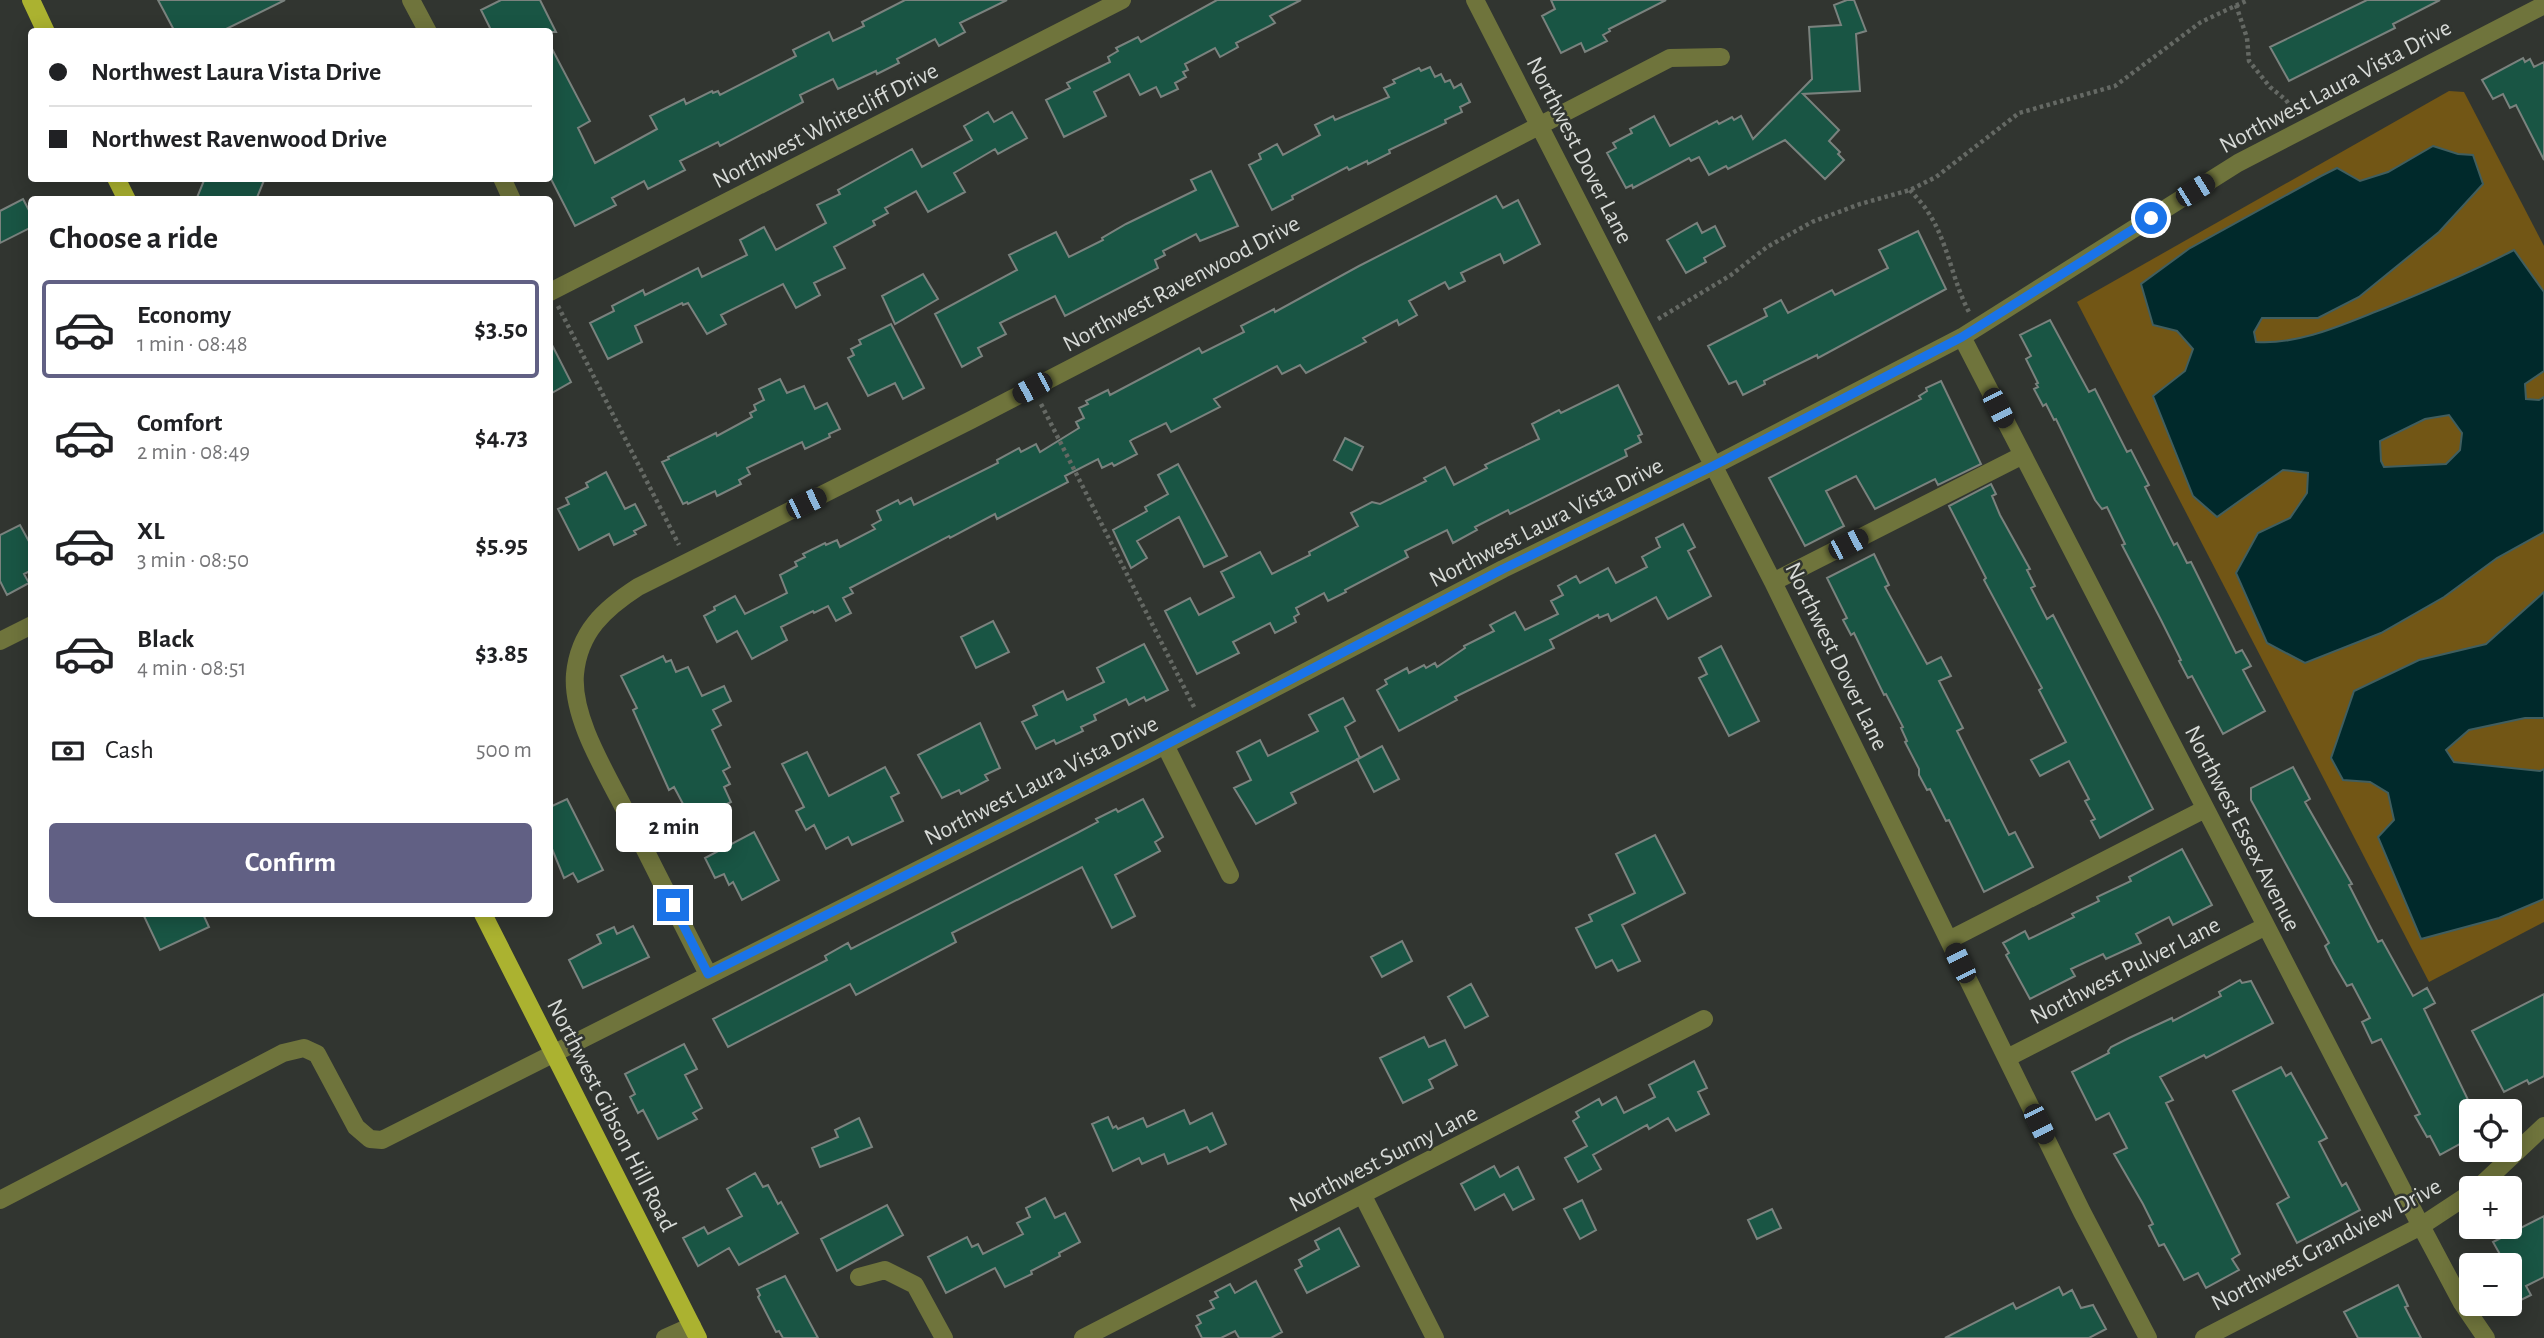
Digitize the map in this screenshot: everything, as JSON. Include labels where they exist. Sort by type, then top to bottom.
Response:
[{"type":"main road","points":[[31,0],[44,28]]},
{"type":"main road","name":"Northwest Gibson Hill Road","points":[[485,917],[695,1332]]},
{"type":"street","points":[[411,0],[426,28]]},
{"type":"street","name":"Northwest Whitecliff Drive","points":[[553,285],[1122,0]]},
{"type":"street","name":"Northwest Dover Lane","points":[[1475,0],[1773,582],[2082,1212],[2148,1338]]},
{"type":"street","name":"Northwest Laura Vista Drive","points":[[0,1200],[283,1053],[304,1048],[317,1054],[356,1127],[370,1139],[382,1140],[1165,745],[1503,569],[1713,466],[1970,333],[2238,163],[2544,5]]},
{"type":"street","name":"Northwest Ravenwood Drive","points":[[708,974],[593,744],[575,695],[575,672],[583,643],[594,623],[611,604],[638,587],[1032,388],[1670,58],[1721,57]]},
{"type":"street","name":"Northwest Essex Avenue","points":[[1970,333],[2022,455],[2421,1226],[2462,1303],[2486,1338]]},
{"type":"street","points":[[1773,582],[2022,455]]},
{"type":"street","points":[[0,641],[28,627]]},
{"type":"street","points":[[1165,745],[1230,875]]},
{"type":"street","points":[[1949,940],[2205,809]]},
{"type":"street","name":"Northwest Pulver Lane","points":[[2007,1058],[2266,926]]},
{"type":"street","name":"Northwest Sunny Lane","points":[[1083,1338],[1704,1019]]},
{"type":"street","name":"Northwest Grandview Drive","points":[[2491,1176],[2544,1126]]},
{"type":"street","points":[[1363,1196],[1435,1338]]},
{"type":"street","name":"Northwest Grandview Drive","points":[[2204,1338],[2421,1226],[2459,1201]]},
{"type":"street","points":[[859,1277],[885,1270],[915,1285],[944,1338]]},
{"type":"street","points":[[665,1338],[695,1332]]},
{"type":"path","points":[[1643,328],[1731,275],[1767,247],[1812,222],[1860,204],[1910,190],[1936,177],[2019,113],[2115,86],[2201,22],[2248,0]]},
{"type":"path","points":[[2236,5],[2247,38],[2249,61],[2270,87],[2286,100],[2302,128]]},
{"type":"path","points":[[1910,190],[1928,212],[1940,235],[1970,333]]},
{"type":"path","points":[[553,288],[688,562]]},
{"type":"path","points":[[1032,388],[1203,725]]},
{"type":"shaded area","points":[[2449,91],[2464,92],[2544,246],[2544,922],[2429,982],[2077,302]]},
{"type":"water","points":[[2433,146],[2458,154],[2473,155],[2483,184],[2439,232],[2359,297],[2318,318],[2262,318],[2254,332],[2256,342],[2289,340],[2338,327],[2434,288],[2514,250],[2544,292],[2544,371],[2525,384],[2526,399],[2539,400],[2544,397],[2544,532],[2497,558],[2444,597],[2381,633],[2305,663],[2267,643],[2236,573],[2258,533],[2290,518],[2307,493],[2308,473],[2283,470],[2217,517],[2193,496],[2153,396],[2185,371],[2193,349],[2177,331],[2153,325],[2141,284],[2190,248],[2337,168],[2360,181],[2388,172]],"holes":[[[2449,415],[2462,433],[2460,450],[2446,464],[2384,467],[2381,461],[2380,441],[2425,419]]]},
{"type":"water","points":[[2544,592],[2544,718],[2525,718],[2469,730],[2446,750],[2454,762],[2540,771],[2544,769],[2544,899],[2499,918],[2421,939],[2378,837],[2394,820],[2388,793],[2370,782],[2343,780],[2331,758],[2354,691],[2419,660],[2486,644]]},
{"type":"building","points":[[158,0],[285,0],[228,28],[173,28]]},
{"type":"building","points":[[501,0],[540,0],[556,32],[553,32],[553,28],[490,28],[481,10]]},
{"type":"building","points":[[905,0],[1007,0],[960,23],[965,32],[939,46],[935,39],[897,59],[899,63],[877,74],[876,71],[838,89],[833,79],[800,95],[803,102],[720,146],[718,142],[680,161],[685,170],[648,189],[644,181],[612,198],[616,205],[575,226],[553,182],[553,51],[590,121],[578,128],[595,163],[657,129],[650,116],[684,99],[686,104],[712,91],[718,91],[720,95],[796,56],[793,50],[829,32],[833,41],[864,26],[862,22]]},
{"type":"building","points":[[1217,0],[1301,0],[1270,16],[1275,23],[1236,43],[1238,47],[1220,57],[1215,48],[1185,64],[1188,70],[1183,72],[1186,77],[1175,83],[1178,89],[1161,97],[1156,87],[1140,95],[1129,74],[1094,92],[1106,116],[1064,137],[1046,100],[1070,88],[1067,83],[1110,62],[1108,57],[1118,51],[1116,48],[1138,37],[1141,42]]},
{"type":"building","points":[[1551,0],[1666,0],[1609,29],[1610,31],[1603,35],[1607,41],[1585,52],[1581,43],[1561,53],[1542,16],[1555,9]]},
{"type":"building","points":[[1854,0],[1866,31],[1856,34],[1860,91],[1803,94],[1839,130],[1829,141],[1844,160],[1825,179],[1785,140],[1728,169],[1726,166],[1709,175],[1699,157],[1691,161],[1689,158],[1633,188],[1632,185],[1626,188],[1607,153],[1616,148],[1613,143],[1632,133],[1630,129],[1654,116],[1670,146],[1717,121],[1719,124],[1732,117],[1734,120],[1741,116],[1753,139],[1812,79],[1809,27],[1841,25],[1834,5]]},
{"type":"building","points":[[2367,0],[2440,0],[2393,24],[2395,28],[2289,81],[2270,47]]},
{"type":"building","points":[[2523,58],[2525,62],[2530,59],[2534,67],[2544,62],[2544,160],[2516,105],[2510,108],[2503,94],[2493,99],[2482,80]]},
{"type":"building","points":[[1430,67],[1435,77],[1441,74],[1445,82],[1450,80],[1454,88],[1461,84],[1470,102],[1460,107],[1462,112],[1368,164],[1367,161],[1349,170],[1347,167],[1292,196],[1293,199],[1272,210],[1249,165],[1261,159],[1259,154],[1277,144],[1283,155],[1320,135],[1315,125],[1333,116],[1335,120],[1389,97],[1384,88],[1395,83],[1393,80],[1419,68],[1421,71]]},
{"type":"building","points":[[988,112],[994,122],[1012,112],[1027,138],[998,154],[995,149],[954,173],[965,192],[928,212],[916,191],[885,208],[888,213],[873,221],[875,225],[834,247],[845,268],[814,283],[820,295],[796,308],[783,284],[721,315],[726,324],[707,334],[688,303],[682,303],[635,326],[642,342],[608,359],[590,323],[614,311],[612,306],[643,290],[645,295],[698,268],[702,277],[747,255],[740,240],[764,227],[776,250],[826,223],[817,205],[840,194],[838,190],[912,149],[922,167],[972,140],[964,126]]},
{"type":"building","points":[[1211,171],[1238,226],[1200,241],[1196,234],[1163,251],[1165,255],[1155,260],[1158,268],[1065,316],[1055,296],[1000,323],[1006,334],[978,348],[982,356],[962,367],[935,314],[1017,270],[1009,255],[1056,232],[1069,257],[1103,240],[1102,238],[1126,224],[1196,190],[1191,180]]},
{"type":"building","points":[[203,182],[263,182],[258,196],[198,196]]},
{"type":"building","points":[[1496,196],[1503,208],[1518,200],[1540,244],[1504,263],[1500,254],[1461,273],[1465,281],[1449,289],[1445,282],[1409,301],[1417,315],[1399,325],[1397,320],[1363,338],[1366,342],[1306,373],[1300,365],[1282,374],[1277,366],[1214,399],[1220,407],[1171,432],[1166,423],[1133,439],[1130,441],[1137,454],[1114,466],[1112,463],[1102,468],[1098,459],[1065,476],[1068,482],[997,519],[995,514],[850,588],[853,593],[843,598],[851,613],[836,621],[828,606],[814,613],[813,611],[781,627],[787,640],[752,659],[737,631],[717,642],[704,616],[715,610],[714,607],[735,596],[745,614],[787,593],[780,575],[797,566],[795,562],[805,557],[803,554],[837,540],[840,547],[875,529],[872,525],[881,520],[877,511],[898,500],[900,504],[911,498],[914,505],[998,463],[997,460],[1019,448],[1021,452],[1036,444],[1040,452],[1079,428],[1076,422],[1084,418],[1079,408],[1088,404],[1086,401],[1108,390],[1110,395],[1199,348],[1202,353],[1244,332],[1241,326],[1274,309],[1275,312]]},
{"type":"building","points":[[23,199],[28,208],[28,229],[0,243],[0,211]]},
{"type":"building","points":[[1697,223],[1702,233],[1715,226],[1725,246],[1704,258],[1706,262],[1686,273],[1667,240]]},
{"type":"building","points":[[1918,231],[1946,289],[1818,358],[1817,355],[1764,381],[1765,384],[1743,395],[1736,381],[1729,384],[1708,346],[1767,316],[1764,309],[1781,300],[1788,313],[1832,290],[1835,295],[1888,268],[1879,250]]},
{"type":"building","points":[[923,274],[938,299],[895,324],[882,296]]},
{"type":"building","points":[[2050,320],[2089,392],[2095,389],[2127,452],[2131,450],[2149,485],[2145,487],[2174,545],[2177,543],[2187,563],[2191,562],[2236,653],[2242,650],[2251,666],[2243,670],[2265,711],[2223,734],[2192,676],[2188,678],[2179,661],[2181,660],[2122,545],[2125,544],[2107,507],[2102,509],[2095,500],[2056,419],[2054,420],[2046,404],[2043,406],[2034,389],[2038,387],[2038,383],[2026,359],[2031,356],[2020,335]]},
{"type":"building","points":[[891,324],[924,388],[903,399],[895,383],[868,396],[848,358],[854,355],[851,349],[861,344],[859,340]]},
{"type":"building","points":[[553,347],[571,382],[553,392]]},
{"type":"building","points":[[780,379],[787,393],[804,386],[815,409],[827,403],[840,429],[805,449],[802,442],[747,468],[750,474],[739,480],[741,484],[717,496],[715,491],[683,504],[662,462],[752,417],[750,413],[756,410],[754,405],[764,400],[759,389]]},
{"type":"building","points":[[1941,381],[1981,464],[1938,485],[1935,479],[1875,509],[1856,476],[1826,491],[1844,526],[1805,546],[1769,478],[1921,399],[1919,396],[1927,391],[1926,388]]},
{"type":"building","points":[[1618,385],[1642,434],[1638,436],[1641,442],[1625,450],[1627,456],[1510,514],[1508,510],[1475,527],[1477,530],[1453,543],[1447,530],[1405,551],[1408,557],[1345,590],[1346,592],[1328,601],[1324,593],[1296,608],[1299,614],[1294,617],[1296,622],[1275,633],[1270,623],[1233,642],[1239,653],[1197,674],[1165,611],[1190,598],[1199,615],[1234,597],[1221,572],[1260,552],[1272,574],[1358,526],[1351,513],[1372,502],[1380,504],[1426,481],[1424,478],[1445,467],[1454,485],[1487,468],[1485,465],[1539,439],[1532,424]]},
{"type":"building","points":[[1345,438],[1363,447],[1352,470],[1334,460]]},
{"type":"building","points":[[1178,464],[1227,556],[1204,567],[1179,517],[1137,541],[1147,558],[1131,568],[1113,530],[1147,511],[1145,507],[1168,494],[1158,475]]},
{"type":"building","points":[[606,472],[625,509],[635,504],[646,525],[634,531],[636,534],[614,545],[609,534],[579,550],[558,509],[569,504],[566,498],[588,487],[586,483]]},
{"type":"building","points":[[1991,484],[1996,494],[1992,496],[2000,515],[2030,569],[2027,570],[2035,586],[2031,588],[2047,619],[2053,615],[2153,809],[2100,838],[2091,821],[2095,819],[2085,801],[2089,799],[2069,761],[2040,776],[2031,760],[2066,742],[2039,690],[2042,688],[1984,580],[1986,578],[1949,506]]},
{"type":"building","points":[[1683,524],[1695,547],[1688,551],[1711,596],[1668,619],[1656,597],[1611,621],[1608,614],[1599,618],[1598,615],[1550,640],[1554,648],[1455,697],[1457,700],[1399,731],[1377,690],[1387,684],[1385,680],[1407,668],[1409,673],[1424,665],[1426,668],[1435,663],[1437,667],[1465,648],[1464,646],[1494,631],[1490,625],[1515,612],[1525,630],[1558,614],[1551,601],[1563,595],[1558,586],[1576,576],[1580,583],[1608,568],[1616,583],[1647,567],[1642,557],[1660,547],[1656,538]]},
{"type":"building","points":[[20,525],[28,540],[28,572],[24,574],[28,584],[7,595],[0,581],[0,535]]},
{"type":"building","points":[[1874,554],[1889,585],[1885,587],[1927,664],[1941,657],[1951,676],[1939,681],[1963,728],[1957,731],[2009,835],[2015,832],[2033,867],[1984,892],[1949,820],[1946,821],[1930,789],[1927,790],[1919,775],[1919,769],[1905,742],[1907,741],[1901,728],[1903,727],[1854,633],[1851,635],[1843,620],[1847,618],[1827,578]]},
{"type":"building","points":[[993,621],[1009,652],[976,668],[961,637]]},
{"type":"building","points":[[1144,644],[1168,690],[1146,701],[1144,697],[1129,705],[1126,699],[1094,715],[1096,720],[1081,727],[1083,731],[1056,744],[1054,740],[1036,749],[1022,722],[1037,715],[1033,706],[1063,691],[1067,700],[1104,682],[1097,668]]},
{"type":"building","points":[[1721,646],[1759,721],[1729,736],[1699,678],[1707,674],[1699,658]]},
{"type":"building","points":[[663,656],[666,662],[671,660],[676,672],[688,667],[702,696],[724,686],[731,701],[713,710],[721,725],[712,730],[730,767],[723,771],[730,784],[724,787],[731,802],[697,819],[691,819],[674,787],[669,790],[633,710],[637,708],[621,676]]},
{"type":"building","points":[[1343,698],[1355,721],[1345,727],[1360,758],[1382,746],[1399,779],[1374,792],[1357,759],[1291,793],[1296,803],[1256,824],[1234,788],[1251,780],[1237,752],[1260,740],[1268,756],[1318,731],[1309,715]]},
{"type":"building","points":[[980,723],[1000,768],[985,775],[988,780],[961,794],[959,790],[942,798],[918,755]]},
{"type":"building","points":[[807,752],[829,796],[885,767],[899,793],[891,797],[903,821],[852,845],[848,837],[826,849],[814,825],[806,830],[796,811],[804,807],[782,764]]},
{"type":"building","points":[[2293,767],[2310,799],[2305,802],[2352,884],[2349,885],[2378,942],[2382,940],[2413,996],[2427,988],[2435,1003],[2424,1009],[2468,1099],[2459,1099],[2459,1145],[2440,1155],[2415,1116],[2420,1114],[2381,1039],[2372,1043],[2362,1022],[2370,1018],[2352,984],[2347,986],[2333,962],[2325,946],[2329,943],[2251,800],[2251,788]]},
{"type":"building","points":[[567,799],[603,870],[578,882],[573,873],[564,878],[553,851],[553,806]]},
{"type":"building","points":[[1143,799],[1163,837],[1155,842],[1160,851],[1115,875],[1135,916],[1112,928],[1082,867],[952,933],[956,942],[856,995],[850,984],[728,1047],[713,1019],[827,960],[825,956],[848,943],[851,949],[1098,822],[1096,819],[1116,809],[1118,812]]},
{"type":"building","points":[[754,832],[779,880],[742,900],[733,882],[729,885],[724,874],[715,878],[705,858]]},
{"type":"building","points":[[1655,835],[1685,893],[1622,925],[1640,961],[1618,971],[1612,960],[1596,968],[1576,928],[1592,921],[1589,915],[1635,893],[1616,854]]},
{"type":"building","points":[[2182,849],[2212,905],[2173,925],[2169,917],[2136,934],[2141,943],[2106,959],[2103,954],[2071,969],[2075,976],[2030,999],[2006,955],[2009,953],[2003,943],[2025,931],[2029,939],[2074,917],[2072,914],[2099,901],[2097,897],[2131,881],[2129,877]]},
{"type":"building","points":[[144,917],[204,917],[209,927],[160,950]]},
{"type":"building","points":[[633,926],[649,957],[583,988],[569,960],[601,943],[597,935],[614,927],[617,934]]},
{"type":"building","points":[[1402,941],[1412,961],[1382,977],[1371,957]]},
{"type":"building","points":[[2240,980],[2242,983],[2251,981],[2273,1023],[2206,1058],[2204,1055],[2160,1077],[2173,1100],[2166,1103],[2240,1254],[2232,1259],[2239,1270],[2206,1288],[2198,1273],[2184,1280],[2164,1244],[2159,1246],[2149,1226],[2153,1224],[2114,1154],[2127,1148],[2109,1113],[2096,1120],[2072,1072],[2109,1053],[2111,1047],[2172,1018],[2173,1021],[2221,996],[2219,992]]},
{"type":"building","points":[[1471,984],[1488,1016],[1465,1028],[1448,997]]},
{"type":"building","points":[[2544,994],[2544,1076],[2529,1084],[2527,1080],[2504,1092],[2472,1031]]},
{"type":"building","points":[[1424,1037],[1429,1047],[1445,1040],[1457,1065],[1429,1080],[1433,1088],[1403,1103],[1380,1058]]},
{"type":"building","points":[[684,1044],[697,1069],[685,1075],[702,1108],[693,1113],[697,1119],[658,1139],[643,1110],[638,1113],[630,1097],[635,1094],[625,1074]]},
{"type":"building","points":[[1694,1061],[1707,1088],[1698,1092],[1709,1114],[1676,1131],[1668,1118],[1649,1129],[1647,1125],[1593,1155],[1601,1169],[1578,1182],[1565,1158],[1587,1146],[1573,1121],[1579,1117],[1576,1112],[1599,1099],[1602,1105],[1616,1097],[1624,1113],[1655,1097],[1649,1085]]},
{"type":"building","points":[[2281,1067],[2286,1076],[2291,1073],[2327,1138],[2319,1142],[2342,1186],[2346,1183],[2360,1210],[2297,1243],[2277,1204],[2289,1197],[2233,1091]]},
{"type":"building","points":[[1184,1110],[1190,1124],[1212,1113],[1226,1144],[1210,1152],[1207,1147],[1168,1164],[1164,1154],[1142,1164],[1139,1158],[1113,1171],[1092,1124],[1108,1117],[1113,1128],[1116,1126],[1118,1129],[1143,1118],[1147,1127]]},
{"type":"building","points":[[859,1118],[872,1147],[820,1167],[812,1148],[838,1137],[835,1130]]},
{"type":"building","points":[[1494,1166],[1500,1177],[1518,1167],[1534,1199],[1513,1210],[1504,1194],[1475,1210],[1461,1184]]},
{"type":"building","points":[[755,1173],[763,1187],[768,1185],[778,1204],[781,1202],[798,1233],[739,1265],[729,1248],[698,1266],[683,1238],[704,1227],[708,1234],[742,1216],[727,1189]]},
{"type":"building","points":[[1045,1198],[1055,1218],[1065,1213],[1080,1242],[1031,1271],[1032,1274],[1005,1287],[995,1268],[946,1293],[928,1257],[967,1237],[972,1247],[978,1244],[983,1254],[1023,1234],[1017,1223],[1030,1217],[1026,1208]]},
{"type":"building","points":[[1582,1200],[1596,1230],[1580,1239],[1564,1209]]},
{"type":"building","points":[[887,1205],[903,1235],[837,1271],[821,1239]]},
{"type":"building","points":[[1772,1209],[1781,1228],[1757,1239],[1748,1220]]},
{"type":"building","points":[[2544,1216],[2544,1277],[2526,1286],[2531,1295],[2522,1300],[2522,1253],[2499,1253],[2493,1242],[2499,1239],[2522,1239],[2522,1227]]},
{"type":"building","points":[[1339,1228],[1359,1266],[1307,1293],[1295,1270],[1302,1266],[1299,1260],[1319,1249],[1315,1241]]},
{"type":"building","points":[[785,1276],[818,1338],[783,1338],[779,1331],[776,1332],[758,1297],[760,1295],[757,1289]]},
{"type":"building","points":[[1256,1281],[1282,1332],[1271,1338],[1239,1338],[1235,1331],[1221,1338],[1202,1338],[1196,1326],[1201,1323],[1197,1316],[1214,1308],[1210,1301],[1218,1297],[1215,1292],[1230,1284],[1235,1293]]},
{"type":"building","points":[[2398,1285],[2408,1306],[2405,1307],[2421,1338],[2358,1338],[2344,1312]]},
{"type":"building","points":[[2059,1287],[2063,1295],[2072,1290],[2081,1308],[2093,1305],[2106,1329],[2089,1338],[1945,1338],[2013,1303],[2016,1309]]},
{"type":"route","points":[[673,905],[708,974],[1152,752],[1503,569],[1713,466],[1962,337],[2151,218]]}]
